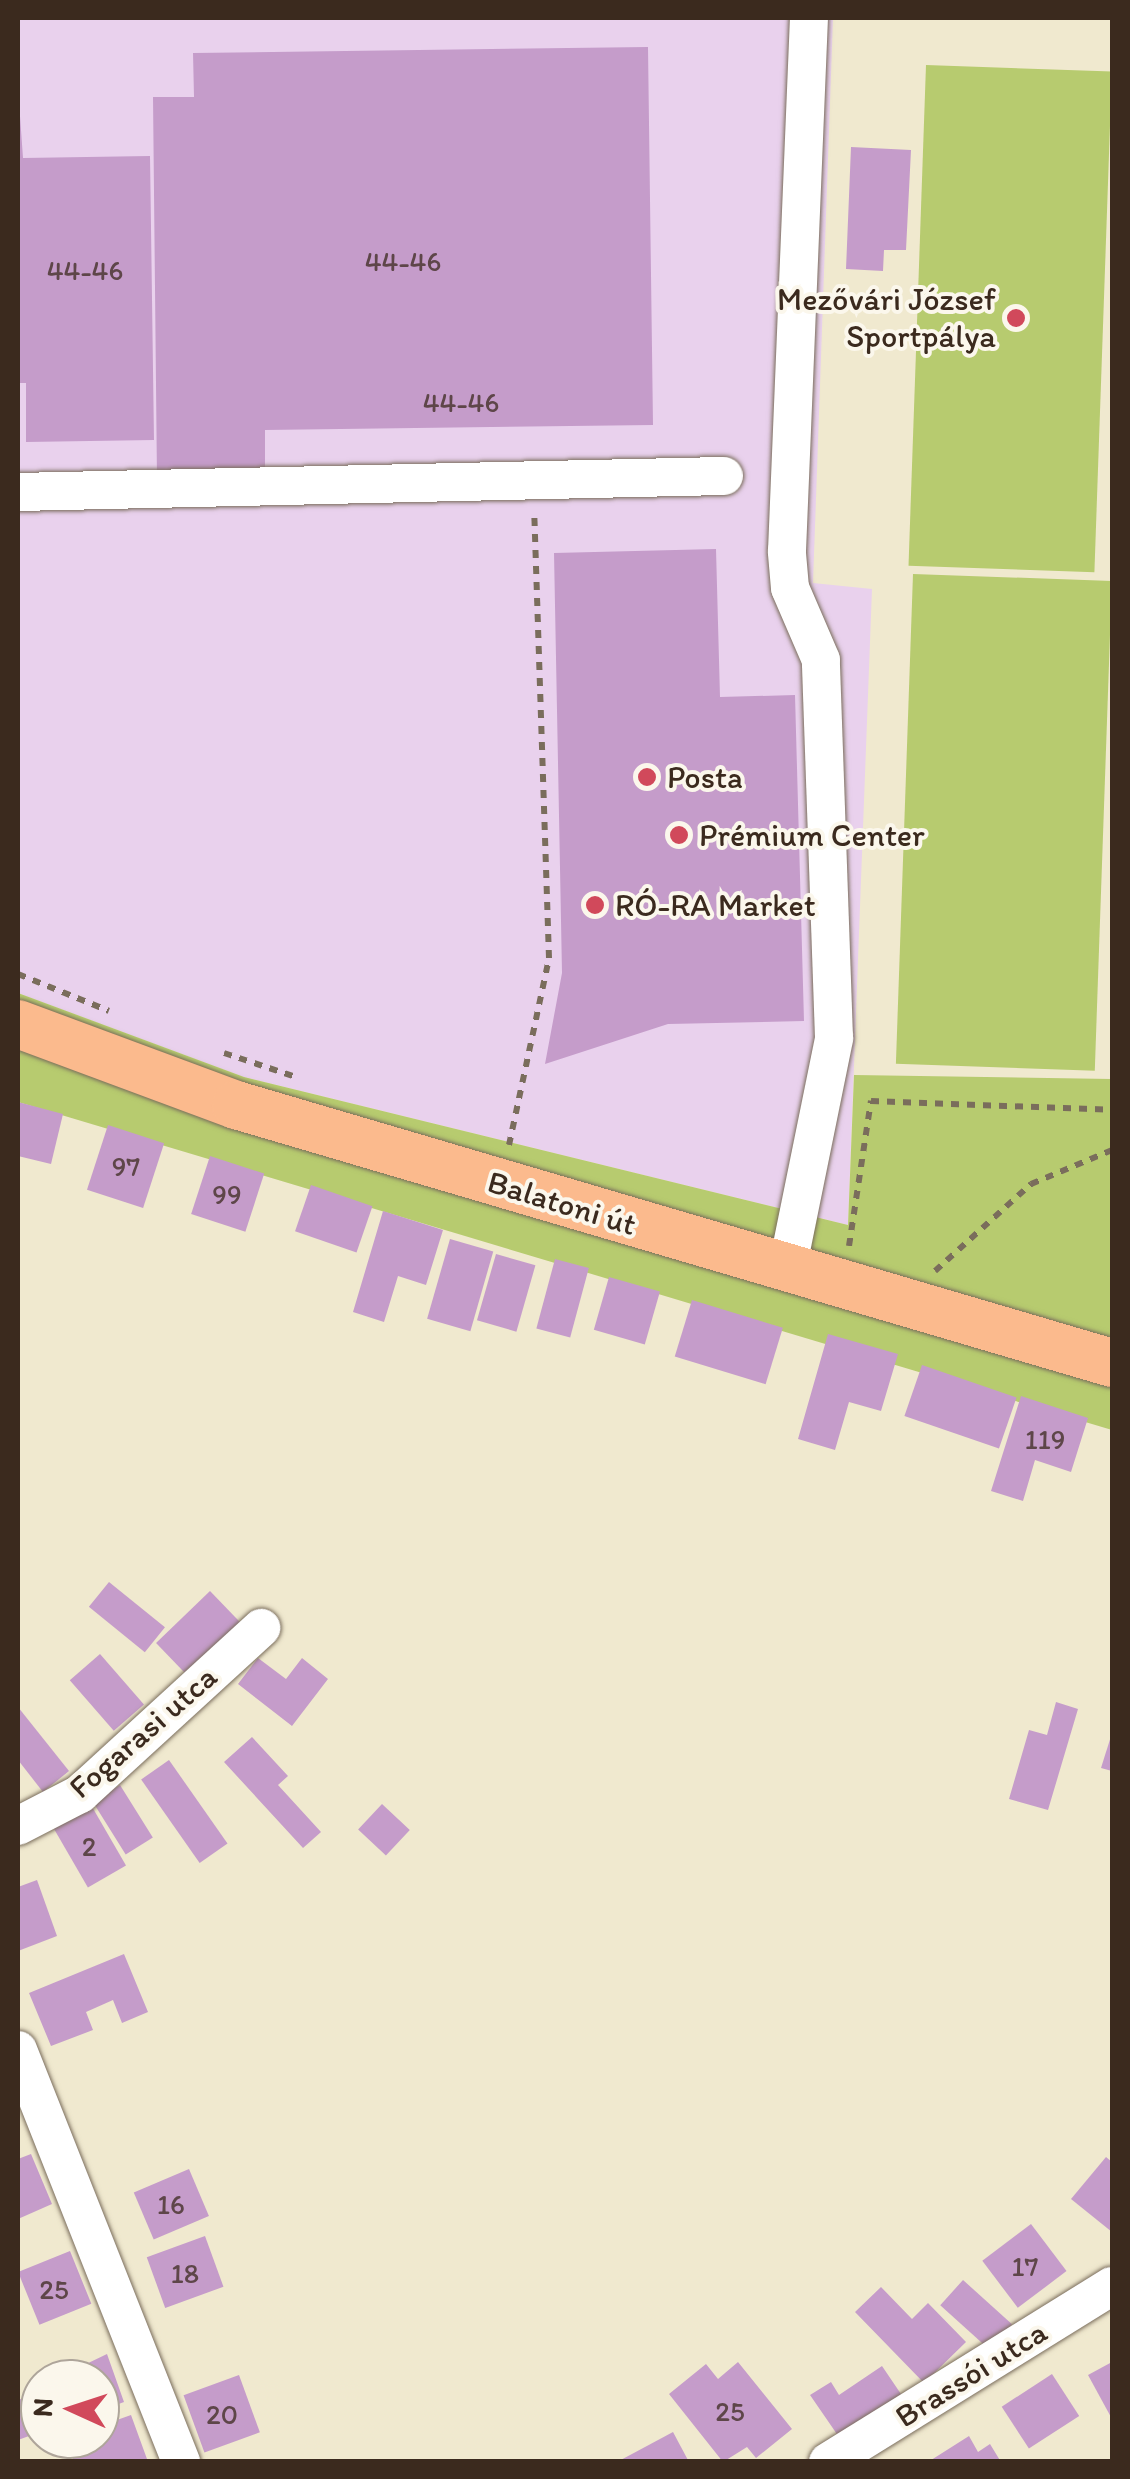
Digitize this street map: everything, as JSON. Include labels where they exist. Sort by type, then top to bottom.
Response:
[{"type":"main road","name":"Balatoni út","points":[[18,1024],[236,1105],[789,1254],[909,1303],[1112,1363]]},
{"type":"street","points":[[789,1254],[816,1158],[834,1038],[822,660],[790,588],[786,551],[808,18]]},
{"type":"street","points":[[18,492],[724,476]]},
{"type":"street","name":"Fogarasi utca","points":[[18,1826],[80,1794],[260,1628]]},
{"type":"street","points":[[18,2050],[181,2462]]},
{"type":"street","name":"Brassói utca","points":[[828,2462],[1112,2286]]},
{"type":"path","points":[[508,1146],[549,958],[532,483]]},
{"type":"path","points":[[846,1269],[871,1100],[1112,1110]]},
{"type":"path","points":[[909,1303],[956,1244],[1031,1184],[1112,1150]]},
{"type":"shaded area","points":[[18,18],[833,18],[813,583],[872,589],[848,1225],[244,1077],[18,993]]},
{"type":"green space","name":"Mezővári József Sportpálya","points":[[926,65],[1112,71],[1094,572],[909,566]]},
{"type":"green space","points":[[913,574],[1112,581],[1095,1071],[896,1064]]},
{"type":"green space","points":[[18,993],[244,1077],[848,1225],[854,1075],[1112,1079],[1112,1430],[18,1102]]},
{"type":"building","points":[[648,47],[653,425],[265,430],[265,479],[157,480],[153,97],[194,97],[193,53]]},
{"type":"building","points":[[18,88],[23,158],[150,156],[154,440],[26,442],[26,383],[18,383]]},
{"type":"building","points":[[851,147],[911,150],[906,250],[884,250],[883,271],[846,269]]},
{"type":"building","name":"Prémium Center","points":[[716,549],[720,697],[795,695],[804,1021],[668,1024],[545,1064],[562,973],[554,553]]},
{"type":"building","points":[[18,1102],[63,1114],[51,1164],[18,1156]]},
{"type":"building","points":[[108,1125],[164,1143],[143,1208],[87,1190]]},
{"type":"building","points":[[210,1156],[264,1174],[245,1232],[191,1214]]},
{"type":"building","points":[[311,1185],[372,1206],[357,1252],[295,1231]]},
{"type":"building","points":[[383,1211],[443,1230],[426,1285],[398,1276],[384,1322],[353,1312]]},
{"type":"building","points":[[450,1239],[493,1251],[470,1331],[427,1319]]},
{"type":"building","points":[[496,1254],[535,1265],[516,1332],[477,1320]]},
{"type":"building","points":[[555,1259],[589,1268],[570,1338],[536,1329]]},
{"type":"building","points":[[609,1277],[660,1292],[645,1344],[594,1330]]},
{"type":"building","points":[[692,1300],[783,1328],[766,1384],[675,1356]]},
{"type":"building","points":[[828,1334],[898,1354],[881,1411],[849,1402],[835,1450],[798,1439]]},
{"type":"building","points":[[922,1365],[1017,1398],[999,1449],[904,1416]]},
{"type":"building","points":[[1021,1396],[1088,1418],[1071,1472],[1035,1460],[1023,1501],[991,1491]]},
{"type":"building","points":[[109,1582],[165,1627],[145,1652],[89,1607]]},
{"type":"building","points":[[210,1591],[240,1622],[186,1674],[156,1643]]},
{"type":"building","points":[[100,1654],[144,1705],[114,1731],[70,1680]]},
{"type":"building","points":[[258,1658],[286,1679],[302,1658],[328,1679],[292,1726],[238,1684]]},
{"type":"building","points":[[1056,1702],[1078,1709],[1048,1810],[1009,1799],[1029,1730],[1047,1735]]},
{"type":"building","points":[[18,1707],[69,1771],[43,1792],[18,1760]]},
{"type":"building","points":[[1112,1733],[1112,1771],[1101,1768]]},
{"type":"building","points":[[252,1737],[288,1776],[278,1785],[321,1832],[303,1848],[224,1762]]},
{"type":"building","points":[[169,1760],[228,1844],[200,1863],[141,1780]]},
{"type":"building","points":[[120,1785],[153,1838],[126,1855],[93,1802]]},
{"type":"building","points":[[382,1804],[410,1830],[386,1856],[358,1830]]},
{"type":"building","points":[[91,1805],[126,1866],[88,1888],[53,1827]]},
{"type":"building","points":[[37,1880],[57,1936],[18,1951],[18,1887]]},
{"type":"building","points":[[124,1954],[148,2012],[122,2023],[113,2000],[86,2012],[93,2030],[51,2046],[29,1993]]},
{"type":"building","points":[[31,2154],[52,2204],[18,2219],[18,2159]]},
{"type":"building","points":[[1106,2157],[1112,2162],[1112,2232],[1071,2199]]},
{"type":"building","points":[[189,2169],[209,2216],[154,2239],[134,2192]]},
{"type":"building","points":[[1031,2224],[1067,2271],[1018,2308],[982,2261]]},
{"type":"building","points":[[205,2236],[223,2287],[165,2308],[147,2257]]},
{"type":"building","points":[[70,2251],[91,2304],[39,2325],[18,2272]]},
{"type":"building","points":[[963,2280],[1012,2324],[989,2349],[940,2305]]},
{"type":"building","points":[[881,2287],[912,2319],[928,2303],[966,2342],[924,2383],[855,2312]]},
{"type":"building","points":[[738,2362],[792,2429],[756,2458],[747,2447],[723,2462],[669,2394],[706,2364],[718,2379]]},
{"type":"building","points":[[1112,2362],[1112,2419],[1088,2375]]},
{"type":"building","points":[[882,2366],[903,2397],[841,2440],[810,2395],[831,2382],[839,2395]]},
{"type":"building","points":[[1052,2374],[1079,2416],[1029,2449],[1002,2407]]},
{"type":"building","points":[[239,2375],[260,2432],[204,2453],[184,2395]]},
{"type":"building","points":[[20,2399],[18,2440],[18,2400]]},
{"type":"building","points":[[131,2415],[147,2459],[74,2462],[73,2459],[120,2459],[120,2419]]},
{"type":"building","points":[[673,2432],[689,2462],[617,2462]]},
{"type":"building","points":[[969,2436],[978,2452],[990,2444],[1001,2462],[928,2462]]},
{"type":"place","name":"Mezővári József Sportpálya","points":[[1016,318]]},
{"type":"place","name":"Posta","points":[[647,777]]},
{"type":"place","name":"Prémium Center","points":[[679,835]]},
{"type":"place","name":"RÓ-RA Market","points":[[595,905]]}]
